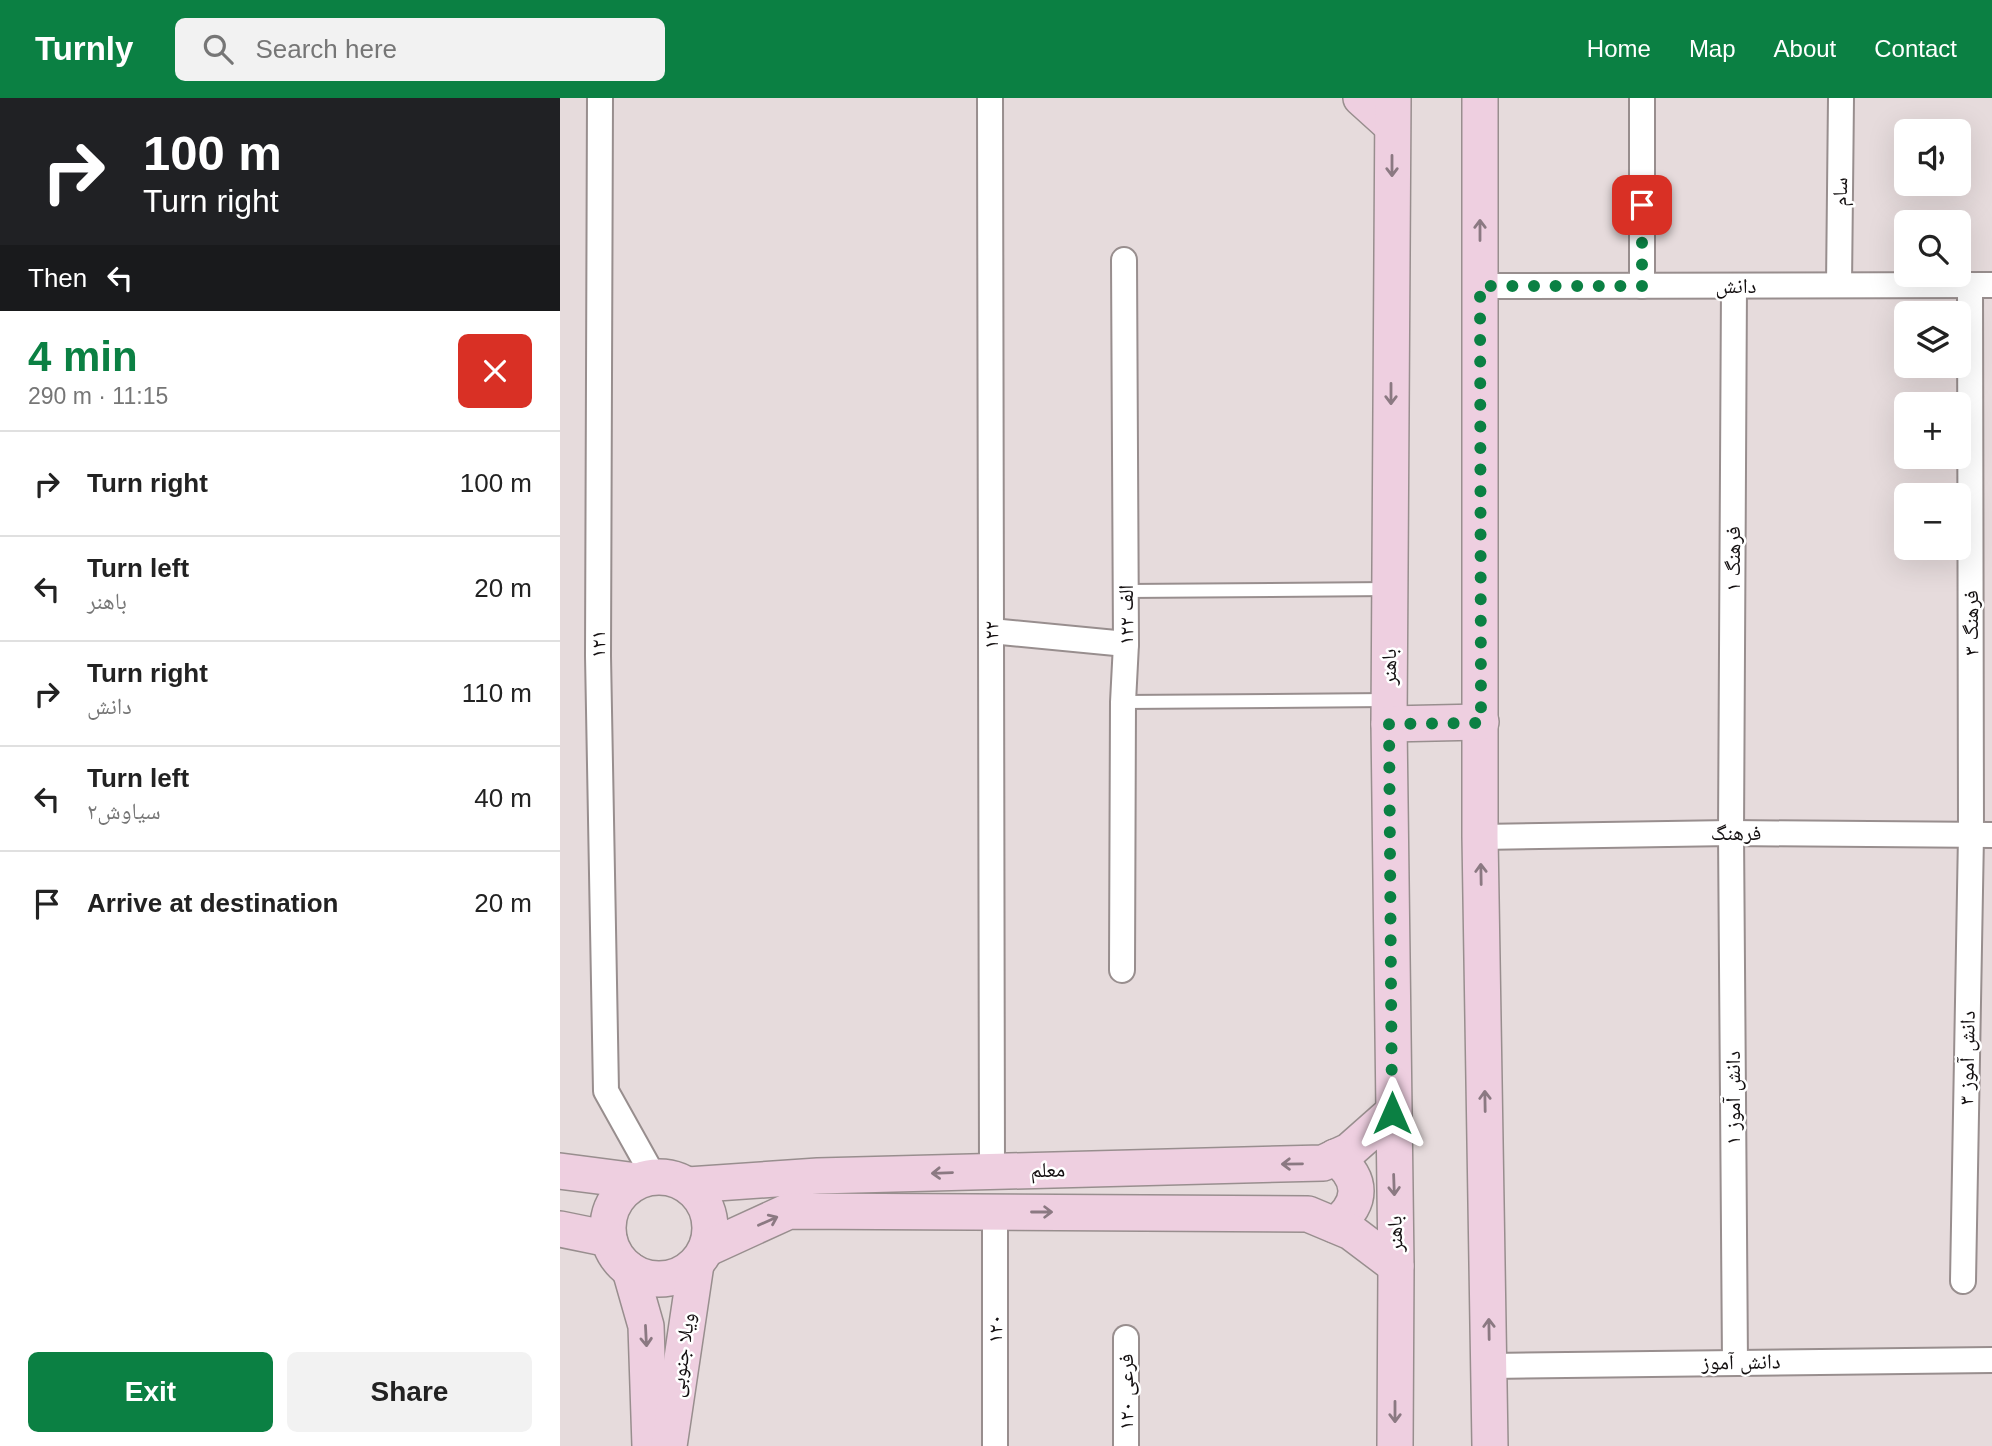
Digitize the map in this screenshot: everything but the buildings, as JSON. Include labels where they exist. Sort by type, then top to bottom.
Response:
[{"type":"main road","points":[[1361,98],[1393,112]]},
{"type":"main road","points":[[1480,98],[1480,837],[1490,1446]]},
{"type":"main road","name":"باهنر","points":[[1393,112],[1389,712],[1396,1266],[1395,1446]]},
{"type":"main road","points":[[1389,712],[1481,723]]},
{"type":"main road","name":"معلم","points":[[688,1185],[818,1176],[1322,1163],[1349,1151],[1392,1113]]},
{"type":"main road","points":[[1335,1157],[1348,1167],[1355,1182],[1355,1199],[1348,1214],[1335,1225]]},
{"type":"main road","points":[[560,1171],[645,1179],[671,1178],[688,1185],[706,1207],[710,1221],[701,1256],[681,1274],[664,1279],[646,1278],[630,1270],[614,1253],[609,1240],[608,1224],[612,1207],[622,1192],[645,1179]]},
{"type":"main road","name":"معلم","points":[[701,1256],[789,1211],[1308,1214],[1351,1232],[1396,1266]]},
{"type":"main road","points":[[560,1229],[609,1240]]},
{"type":"main road","name":"ویلا جنوبی","points":[[669,1446],[701,1256]]},
{"type":"main road","points":[[630,1270],[646,1326],[650,1446]]},
{"type":"street","name":"۱۲۱","points":[[600,98],[598,656],[606,1091],[645,1179]]},
{"type":"street","name":"۱۲۲","points":[[990,98],[992,1171]]},
{"type":"street","points":[[1642,98],[1642,286]]},
{"type":"street","name":"سام","points":[[1839,285],[1842,98]]},
{"type":"street","name":"۱۲۲ الف","points":[[1122,970],[1123,702],[1126,644],[1124,260]]},
{"type":"street","name":"دانش","points":[[1480,286],[1981,285]]},
{"type":"street","name":"فرهنگ ۳","points":[[1981,285],[1982,835]]},
{"type":"street","name":"فرهنگ ۱","points":[[1731,833],[1734,286]]},
{"type":"street","points":[[991,631],[1126,644]]},
{"type":"street","name":"فرهنگ","points":[[1480,837],[1731,833],[1982,835]]},
{"type":"street","name":"دانش آموز ۱","points":[[1731,833],[1735,1363]]},
{"type":"street","name":"دانش آموز ۳","points":[[1963,1281],[1982,835]]},
{"type":"street","name":"۱۲۰","points":[[995,1212],[995,1446]]},
{"type":"street","name":"۱۲۰ فرعی","points":[[1126,1338],[1126,1446]]},
{"type":"street","name":"دانش آموز","points":[[1490,1366],[1992,1360]]},
{"type":"lane","points":[[1126,591],[1390,589]]},
{"type":"lane","points":[[1123,702],[1389,712]]},
{"type":"route","points":[[1392,1113],[1389,724],[1481,723],[1480,286],[1642,286],[1642,205]]}]
